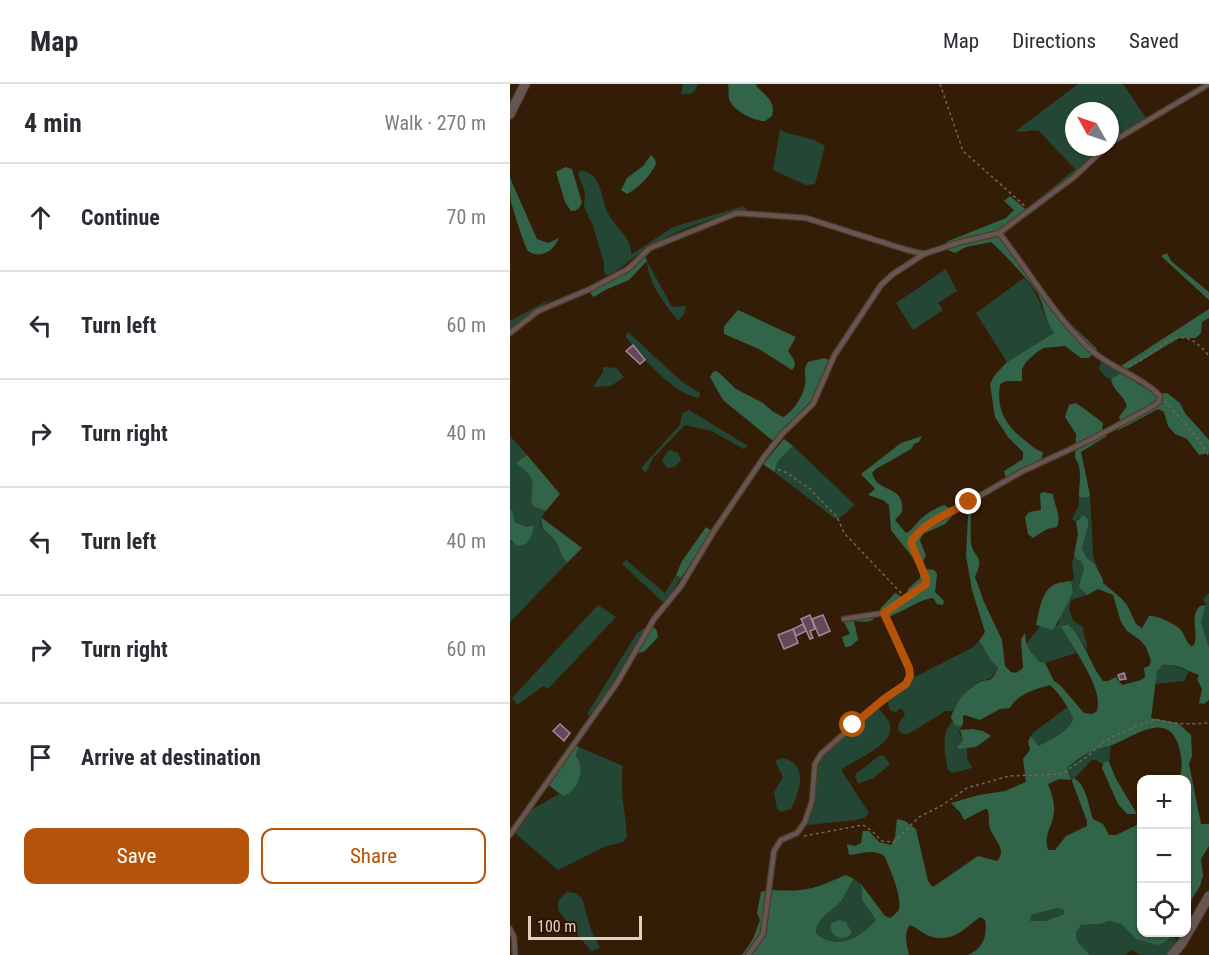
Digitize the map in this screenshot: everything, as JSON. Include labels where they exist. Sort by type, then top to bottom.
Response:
[{"type":"street","points":[[510,114],[525,84]]},
{"type":"street","points":[[1172,955],[1182,943],[1209,896]]},
{"type":"lane","points":[[1119,139],[1209,84]]},
{"type":"lane","points":[[510,835],[612,691],[654,619],[681,586],[714,531],[761,462],[783,433],[813,404],[834,356],[881,285],[893,274],[924,254],[999,233],[1074,177],[1096,156]]},
{"type":"lane","points":[[510,333],[538,310],[590,289],[628,269],[650,248],[737,213],[806,218],[924,254]]},
{"type":"lane","points":[[844,619],[884,613],[926,584],[926,578],[911,543],[917,532],[1021,472],[1090,440],[1159,402],[1160,396],[1154,388],[1120,370],[1093,351],[1068,327],[999,233]]},
{"type":"lane","points":[[748,955],[763,934],[774,852],[781,840],[797,833],[805,822],[812,801],[815,764],[821,754],[878,704],[899,691],[910,676],[909,668],[884,613]]},
{"type":"lane","points":[[510,929],[514,937],[515,955]]},
{"type":"path","points":[[940,84],[963,151],[1029,209]]},
{"type":"path","points":[[1120,370],[1182,337],[1194,340],[1209,356]]},
{"type":"path","points":[[1160,396],[1198,439],[1209,456]]},
{"type":"path","points":[[761,462],[787,473],[810,489],[837,517],[844,533],[906,599]]},
{"type":"path","points":[[797,833],[804,836],[863,825],[882,841],[894,842],[919,817],[941,806],[967,788],[1009,776],[1061,774],[1087,757],[1102,743],[1155,719],[1184,725],[1209,723]]},
{"type":"green space","points":[[683,84],[698,84],[694,92],[681,94]]},
{"type":"green space","points":[[728,84],[756,84],[773,106],[772,116],[761,121],[739,111],[729,99]]},
{"type":"green space","points":[[1078,84],[1123,84],[1146,118],[1119,134],[1119,102],[1065,102],[1065,156],[1092,156],[1060,186],[1030,206],[1075,169],[1039,131],[1016,131]]},
{"type":"green space","points":[[780,130],[814,140],[825,146],[815,184],[806,185],[773,170]]},
{"type":"green space","points":[[651,155],[656,164],[647,177],[627,194],[621,190],[627,178],[643,166]]},
{"type":"green space","points":[[565,167],[572,169],[582,203],[578,209],[573,211],[565,202],[556,172]]},
{"type":"green space","points":[[581,170],[588,172],[597,181],[607,211],[629,243],[631,255],[673,227],[744,206],[748,212],[721,216],[679,231],[654,244],[608,275],[604,273],[604,263],[593,226],[584,207],[585,192],[578,174]]},
{"type":"green space","points":[[510,178],[537,239],[548,243],[559,238],[548,252],[535,254],[526,248],[511,202]]},
{"type":"green space","points":[[1010,196],[1030,213],[1004,234],[1059,313],[1097,349],[1089,358],[1081,358],[1065,346],[1044,348],[1026,362],[1022,369],[1022,381],[1006,381],[1000,384],[1001,410],[1008,424],[1034,448],[1043,452],[1042,458],[1037,462],[1006,478],[1004,471],[1023,459],[1023,452],[1008,437],[995,417],[990,384],[1007,362],[1054,333],[1035,289],[991,242],[966,247],[955,253],[948,250],[946,242],[1006,218],[1014,210],[1004,201]]},
{"type":"green space","points":[[1167,253],[1171,261],[1209,292],[1209,300],[1161,256]]},
{"type":"green space","points":[[645,254],[647,261],[629,280],[594,297],[589,292],[628,270]]},
{"type":"green space","points":[[647,261],[672,307],[686,306],[684,314],[678,321],[654,285]]},
{"type":"green space","points":[[946,269],[957,291],[938,303],[943,310],[913,330],[896,303]]},
{"type":"green space","points":[[1024,278],[1035,292],[1054,333],[1007,362],[976,313]]},
{"type":"green space","points":[[554,297],[512,327],[510,328],[510,321]]},
{"type":"green space","points":[[1209,309],[1209,318],[1202,322],[1201,333],[1196,338],[1179,338],[1126,370],[1121,366]]},
{"type":"green space","points":[[738,310],[796,337],[788,351],[794,360],[795,366],[792,370],[759,349],[724,334],[724,326]]},
{"type":"green space","points":[[628,332],[681,381],[700,393],[700,396],[697,398],[686,393],[666,380],[625,336]]},
{"type":"green space","points":[[824,358],[829,360],[828,365],[811,401],[773,441],[723,400],[710,377],[713,372],[717,371],[736,389],[783,417],[794,408],[802,394],[805,368],[808,362]]},
{"type":"green space","points":[[1101,361],[1121,373],[1111,379],[1106,377],[1099,369]]},
{"type":"green space","points":[[603,367],[616,368],[624,377],[611,386],[593,387],[603,372]]},
{"type":"green space","points":[[1121,373],[1155,394],[1167,393],[1180,403],[1185,413],[1209,440],[1209,453],[1199,455],[1187,439],[1175,434],[1168,426],[1164,412],[1158,409],[1117,431],[1122,425],[1119,417],[1127,406],[1111,379]]},
{"type":"green space","points":[[1076,403],[1103,423],[1102,431],[1107,436],[1081,452],[1090,495],[1087,498],[1079,497],[1080,471],[1075,458],[1076,434],[1065,417],[1069,405]]},
{"type":"green space","points":[[689,410],[748,446],[743,449],[712,431],[685,425],[653,458],[646,473],[641,468],[680,425],[682,413]]},
{"type":"green space","points":[[510,436],[527,455],[517,463],[532,480],[531,503],[546,511],[542,517],[541,526],[556,542],[567,563],[510,622],[510,539],[512,543],[534,526],[527,527],[514,521],[512,511],[510,511]]},
{"type":"green space","points":[[922,436],[911,449],[872,473],[875,480],[899,497],[902,512],[895,520],[906,533],[926,515],[944,505],[954,514],[945,524],[923,534],[920,540],[926,556],[922,563],[917,563],[891,530],[889,505],[883,500],[868,495],[875,489],[861,474],[901,443]]},
{"type":"green space","points":[[784,439],[793,446],[778,461],[774,472],[763,464]]},
{"type":"green space","points":[[793,446],[855,505],[837,520],[774,472],[778,461]]},
{"type":"green space","points":[[671,450],[678,453],[681,460],[675,467],[667,468],[662,461],[667,452]]},
{"type":"green space","points":[[527,455],[560,494],[546,511],[531,503],[532,480],[516,463]]},
{"type":"green space","points":[[1043,492],[1053,494],[1058,523],[1057,527],[1047,529],[1033,538],[1028,534],[1025,517],[1029,512],[1041,510],[1040,494]]},
{"type":"green space","points":[[1090,495],[1095,564],[1086,557],[1082,548],[1088,527],[1079,517],[1076,522],[1072,519],[1079,505],[1079,497],[1087,498]]},
{"type":"green space","points":[[969,503],[973,507],[971,508],[972,548],[979,560],[975,577],[1002,640],[1005,666],[1011,672],[1016,673],[1023,668],[1021,639],[1025,633],[1031,652],[1039,661],[1045,663],[1054,681],[1084,713],[1092,714],[1097,711],[1096,691],[1092,679],[1061,626],[1068,624],[1074,630],[1103,681],[1116,677],[1122,685],[1141,680],[1145,677],[1144,668],[1149,666],[1151,661],[1146,647],[1127,631],[1121,622],[1113,595],[1098,589],[1087,595],[1079,587],[1083,567],[1074,555],[1078,534],[1076,522],[1083,515],[1088,519],[1082,548],[1086,557],[1095,564],[1103,583],[1127,605],[1136,624],[1142,628],[1149,616],[1165,620],[1180,629],[1191,646],[1194,645],[1195,640],[1195,615],[1200,606],[1206,605],[1201,622],[1209,647],[1209,700],[1204,704],[1199,703],[1202,689],[1197,679],[1199,675],[1177,666],[1162,665],[1157,672],[1151,718],[1178,723],[1191,735],[1192,756],[1189,764],[1201,824],[1209,824],[1209,846],[1201,859],[1203,876],[1200,886],[1191,901],[1191,775],[1180,775],[1182,767],[1180,751],[1174,736],[1167,730],[1150,729],[1111,746],[1098,748],[1079,758],[1067,768],[1071,780],[1059,779],[1048,784],[1054,809],[1047,834],[1047,844],[1048,850],[1055,850],[1066,836],[1087,826],[1072,781],[1074,778],[1082,786],[1093,819],[1103,824],[1109,835],[1116,835],[1137,825],[1137,937],[1170,937],[1165,942],[1158,945],[1136,939],[1121,924],[1109,921],[1101,924],[1081,925],[1076,933],[1077,941],[1090,955],[968,955],[981,945],[985,936],[985,920],[980,917],[956,935],[943,938],[927,935],[910,925],[906,936],[909,955],[742,955],[753,939],[760,920],[757,913],[761,892],[806,889],[846,875],[854,879],[842,900],[819,922],[817,927],[816,933],[832,941],[840,942],[856,937],[876,920],[862,900],[861,884],[885,916],[890,918],[898,911],[898,892],[885,857],[872,852],[849,855],[847,844],[855,846],[861,843],[863,831],[869,831],[879,842],[891,845],[895,837],[897,819],[905,821],[916,829],[928,881],[933,887],[978,856],[997,861],[1001,852],[990,830],[988,810],[985,809],[964,820],[951,803],[1005,791],[1026,782],[1023,759],[1030,750],[1028,741],[1031,736],[1038,746],[1063,732],[1071,724],[1073,719],[1069,709],[1050,685],[1027,693],[1017,699],[1010,708],[1000,709],[980,720],[965,715],[961,727],[955,725],[951,718],[965,693],[977,683],[990,680],[998,667],[992,662],[979,641],[985,632],[972,590],[966,556],[968,516],[961,507]],"holes":[[[1057,908],[1064,910],[1064,914],[1045,921],[1030,921],[1031,915]]]},
{"type":"green space","points":[[512,510],[515,522],[527,527],[534,525],[532,535],[526,544],[517,546],[510,539],[510,511]]},
{"type":"green space","points":[[542,518],[582,548],[567,563],[554,539],[542,526]]},
{"type":"green space","points":[[706,527],[712,531],[681,578],[676,575],[682,561]]},
{"type":"green space","points":[[1074,555],[1083,563],[1084,576],[1079,583],[1082,591],[1087,595],[1071,600],[1069,609],[1073,621],[1083,627],[1087,649],[1071,626],[1065,624],[1062,626],[1076,653],[1045,663],[1034,657],[1027,643],[1041,625],[1058,625],[1060,615],[1073,593],[1071,581],[1074,578],[1072,565]]},
{"type":"green space","points":[[626,560],[665,593],[676,575],[681,578],[664,603],[622,564]]},
{"type":"green space","points":[[926,569],[934,570],[937,574],[935,592],[944,601],[943,605],[937,604],[933,598],[928,599],[888,617],[880,609],[895,593],[902,597],[907,595],[908,589],[920,578],[920,572]]},
{"type":"green space","points":[[1071,581],[1073,593],[1052,630],[1036,625],[1047,591],[1058,583]]},
{"type":"green space","points":[[1209,593],[1209,647],[1201,622],[1206,605],[1203,599]]},
{"type":"green space","points":[[598,605],[616,617],[548,689],[543,686],[517,705],[512,698]]},
{"type":"green space","points":[[877,612],[874,619],[865,622],[854,621],[858,640],[851,646],[845,647],[842,637],[850,634],[842,618]]},
{"type":"green space","points":[[653,626],[658,637],[645,651],[634,655]]},
{"type":"green space","points":[[646,627],[591,717],[587,714],[637,633]]},
{"type":"green space","points":[[979,641],[992,662],[998,667],[992,676],[972,686],[952,711],[946,711],[908,734],[902,734],[898,730],[899,723],[905,714],[901,708],[895,713],[889,709],[888,701],[907,687],[913,678],[972,648]]},
{"type":"green space","points":[[1169,664],[1189,671],[1185,681],[1154,684],[1157,672],[1162,665]]},
{"type":"green space","points":[[877,706],[889,722],[890,730],[887,737],[873,750],[841,770],[869,813],[864,818],[856,820],[807,825],[814,801],[820,757]]},
{"type":"green space","points":[[1068,707],[1073,719],[1067,728],[1037,746],[1031,736],[1034,732]]},
{"type":"green space","points":[[953,721],[955,725],[961,727],[959,732],[963,740],[959,749],[967,748],[967,758],[972,768],[953,773],[948,770],[944,744],[946,731]]},
{"type":"green space","points":[[960,730],[983,731],[991,736],[976,747],[957,748],[963,740]]},
{"type":"green space","points":[[575,745],[579,747],[576,755],[581,769],[579,779],[571,792],[563,796],[547,784]]},
{"type":"green space","points":[[1111,746],[1109,762],[1106,761],[1103,764],[1092,760],[1072,781],[1067,768],[1090,751]]},
{"type":"green space","points":[[579,747],[623,766],[622,793],[627,837],[623,842],[604,847],[558,870],[515,833],[531,810],[559,794],[563,796]]},
{"type":"green space","points":[[880,755],[884,756],[890,764],[874,778],[858,784],[856,774]]},
{"type":"green space","points":[[782,758],[791,761],[796,766],[800,779],[791,809],[781,812],[777,809],[774,792],[783,777],[775,761]]},
{"type":"green space","points":[[1106,761],[1109,762],[1116,779],[1137,814],[1127,814],[1118,804],[1102,768]]},
{"type":"green space","points":[[854,879],[861,884],[862,900],[876,920],[856,937],[848,940],[840,942],[824,939],[816,933],[819,922],[838,905]]},
{"type":"green space","points":[[567,892],[575,893],[582,898],[591,930],[600,948],[591,951],[558,910],[558,901]]},
{"type":"green space","points":[[1057,908],[1064,910],[1064,914],[1045,921],[1030,921],[1031,915]]},
{"type":"green space","points":[[839,920],[846,922],[852,933],[845,938],[833,934],[830,927],[832,923]]},
{"type":"green space","points":[[1108,921],[1121,924],[1136,939],[1174,937],[1178,943],[1168,955],[1140,955],[1132,950],[1125,955],[1090,955],[1077,941],[1076,933],[1081,925],[1101,924]]},
{"type":"building","points":[[633,345],[645,360],[640,364],[626,351]]},
{"type":"building","points":[[810,615],[815,629],[810,631],[813,638],[810,639],[801,619]]},
{"type":"building","points":[[823,615],[830,631],[819,636],[812,619]]},
{"type":"building","points":[[803,624],[806,631],[796,636],[793,629]]},
{"type":"building","points":[[793,629],[798,643],[784,649],[778,635]]},
{"type":"building","points":[[1124,673],[1126,679],[1120,680],[1118,675]]},
{"type":"building","points":[[560,724],[570,733],[564,741],[553,731]]},
{"type":"route","points":[[853,725],[884,699],[899,691],[910,676],[909,668],[884,613],[926,584],[926,578],[911,543],[913,537],[917,532],[969,502]]}]
